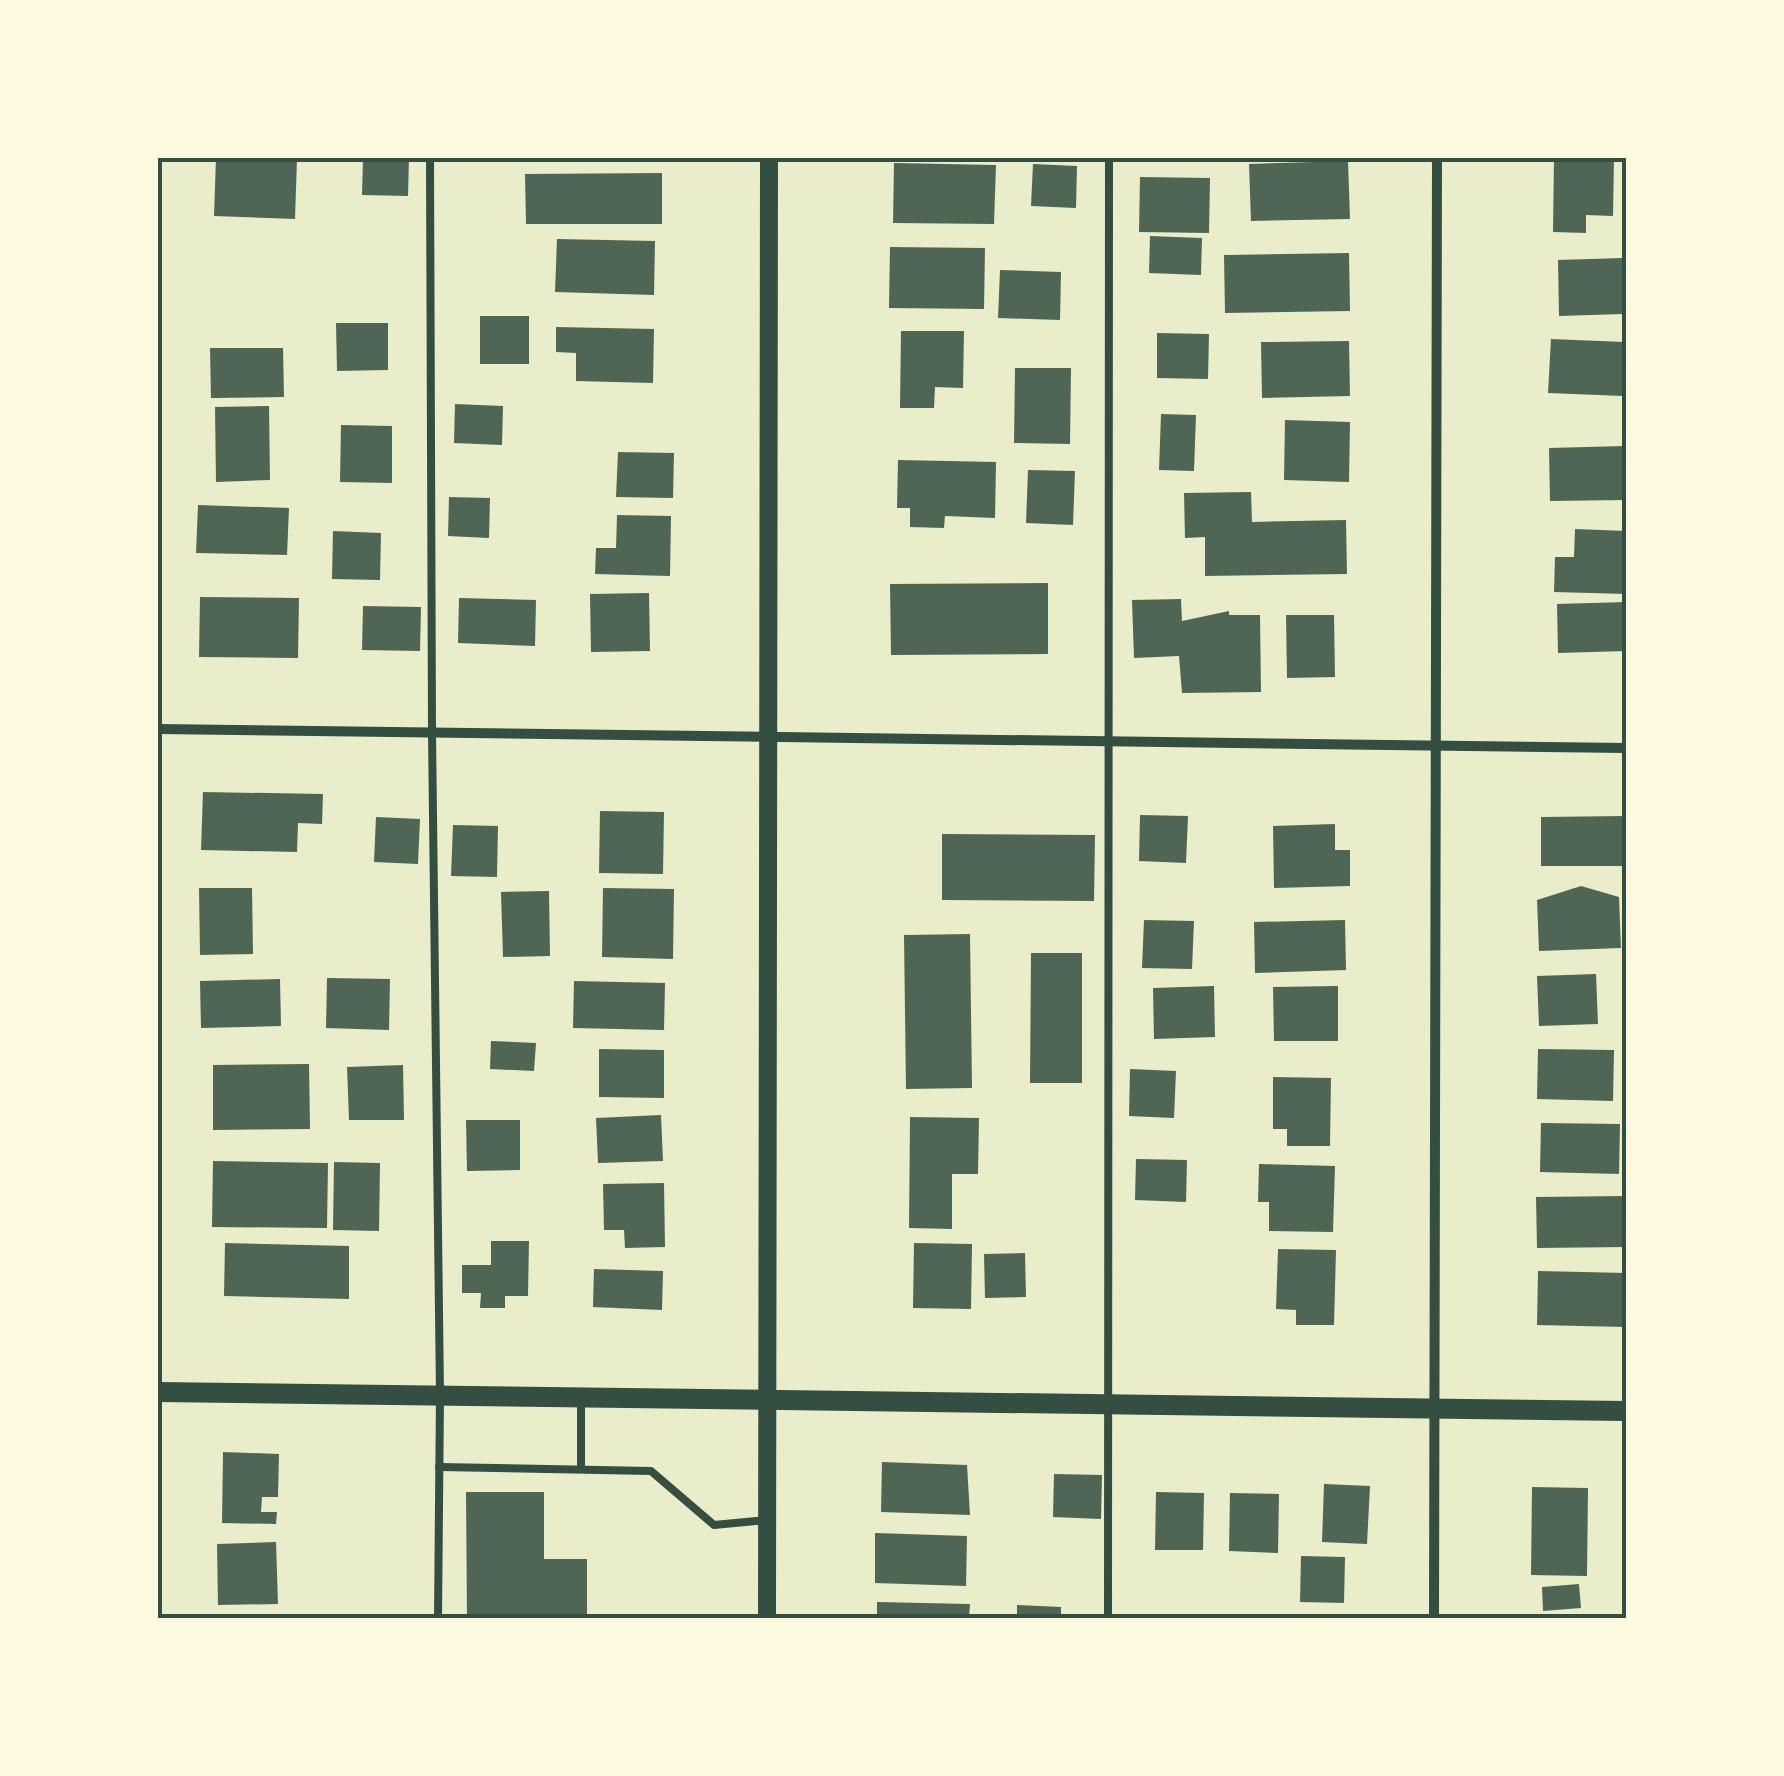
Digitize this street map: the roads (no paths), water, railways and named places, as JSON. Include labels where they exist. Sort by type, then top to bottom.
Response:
[{"type":"main road","points":[[158,1392],[1626,1411]]},
{"type":"street","points":[[766,1618],[769,158]]},
{"type":"street","points":[[1434,1618],[1437,158]]},
{"type":"street","points":[[158,729],[1626,748]]},
{"type":"lane","points":[[430,158],[440,1395],[438,1618]]},
{"type":"lane","points":[[1108,1618],[1109,158]]},
{"type":"lane","points":[[581,1396],[581,1469]]},
{"type":"lane","points":[[439,1467],[652,1471],[714,1525],[766,1520]]}]
